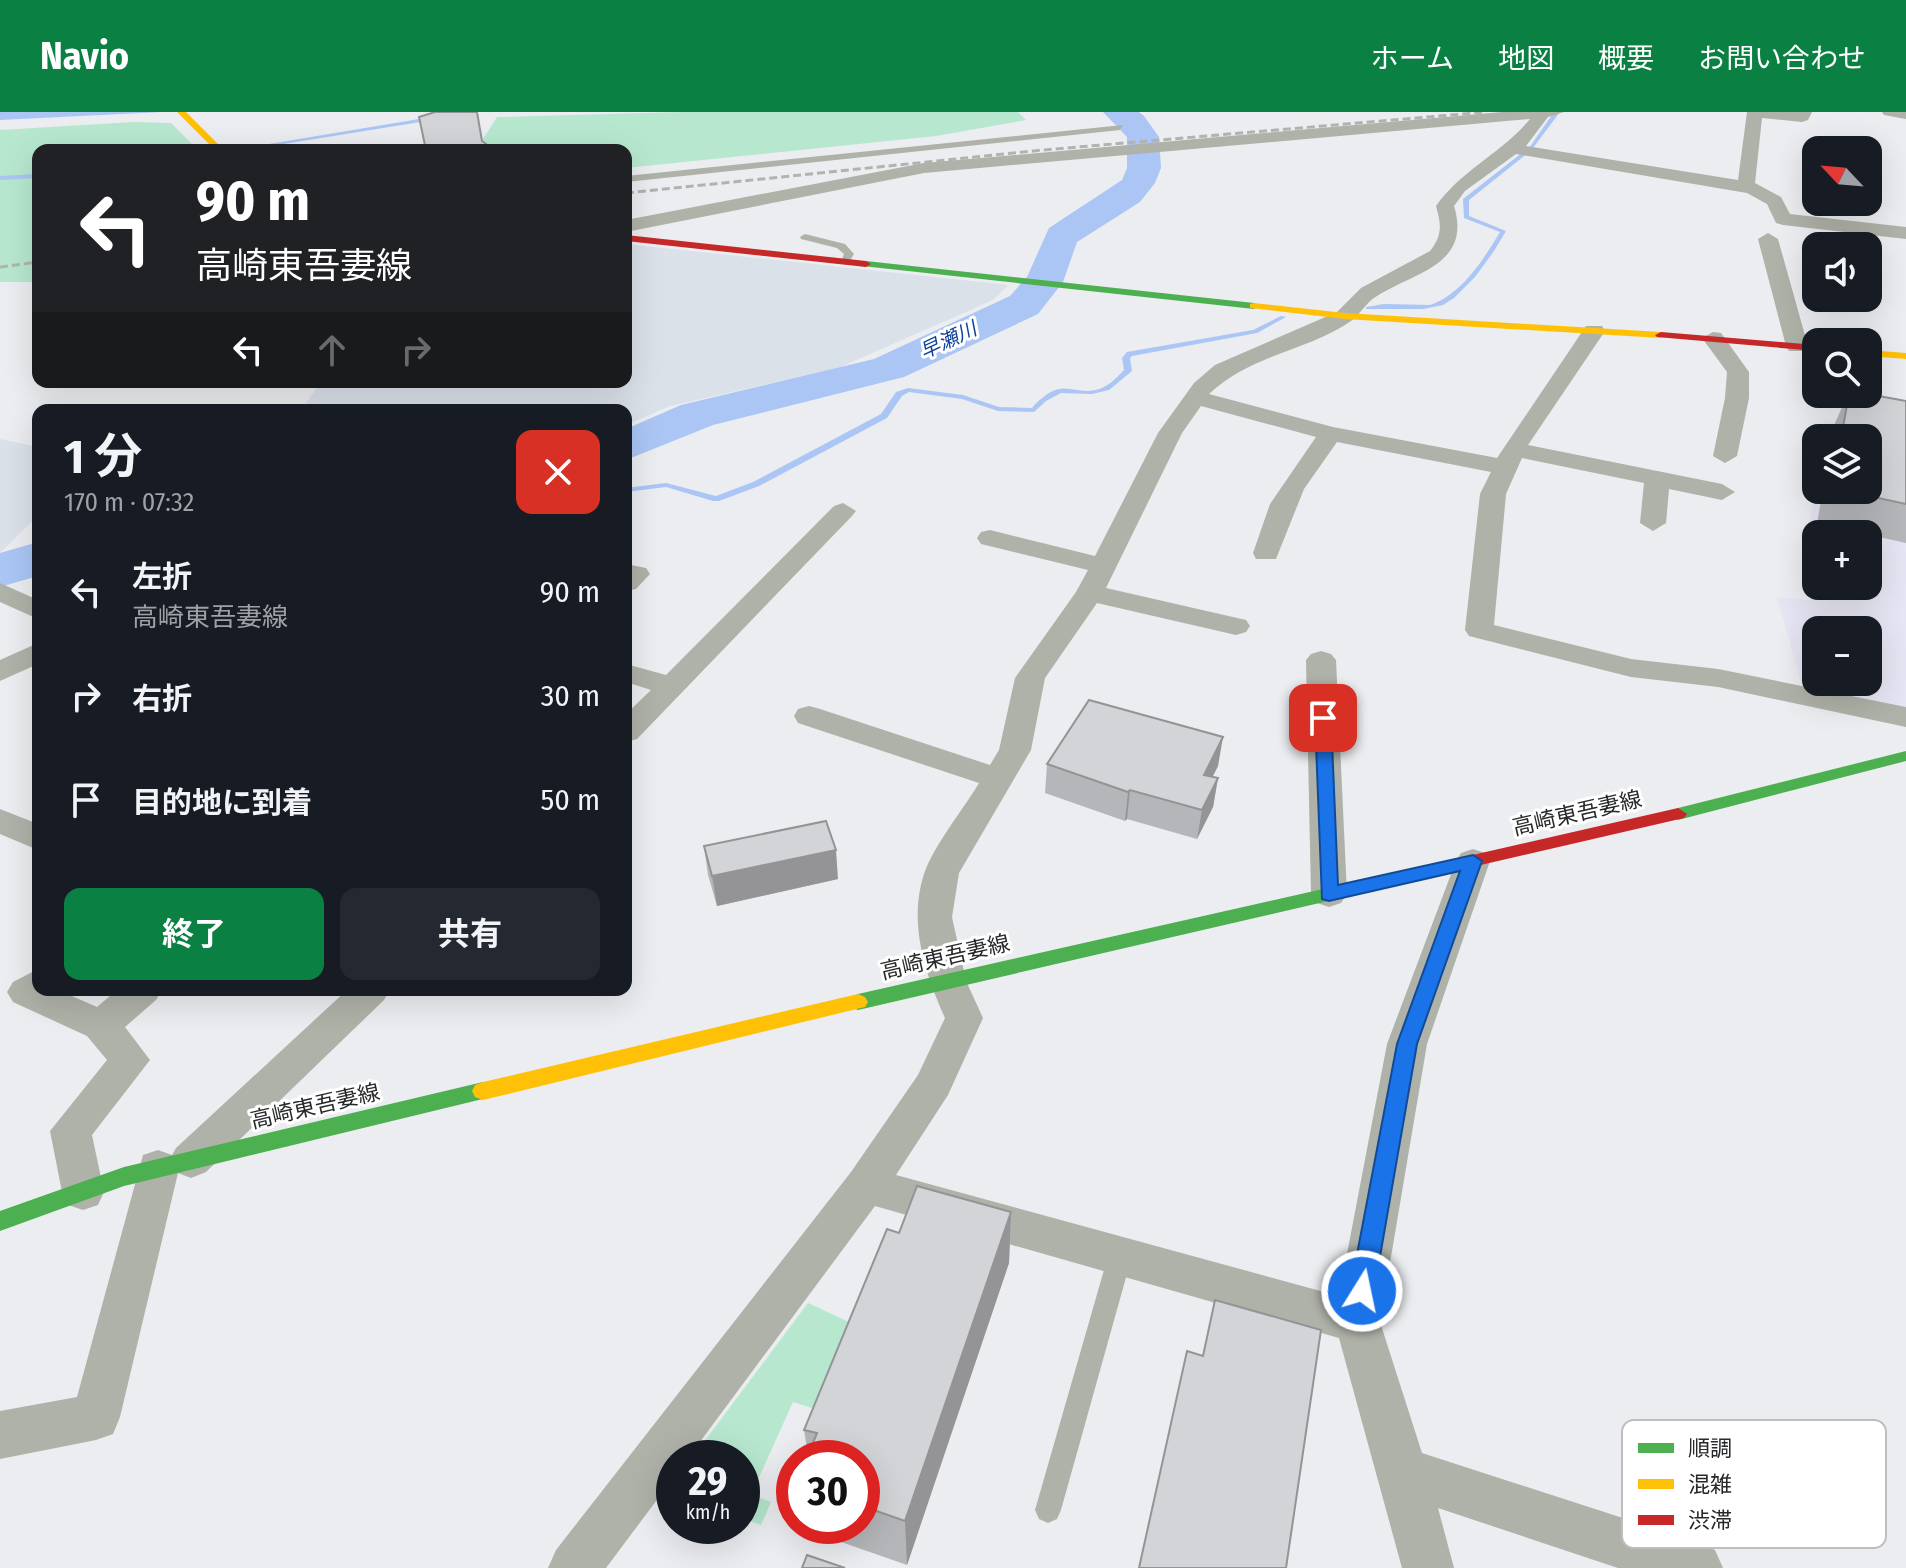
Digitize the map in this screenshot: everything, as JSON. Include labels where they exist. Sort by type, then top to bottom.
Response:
[{"type":"street","points":[[574,1568],[866,1185],[934,1084],[964,1018],[947,981],[934,917],[942,873],[1015,750],[1030,678],[1097,579],[1170,433],[1195,397],[1223,370],[1345,316],[1357,299],[1427,264],[1448,235],[1450,216],[1445,206],[1459,187],[1513,149],[1544,112]]},
{"type":"street","points":[[632,225],[924,168],[1556,112]]},
{"type":"street","points":[[1746,187],[1755,112],[1802,117],[1804,112]]},
{"type":"street","points":[[1890,112],[1906,114]]},
{"type":"street","points":[[183,114],[214,144]]},
{"type":"street","points":[[1513,149],[1746,187],[1775,201],[1783,219],[1906,233]]},
{"type":"street","points":[[632,239],[1345,316],[1713,338],[1802,347]]},
{"type":"street","points":[[1768,239],[1802,336]]},
{"type":"street","points":[[1594,331],[1509,458],[1493,494],[1479,630],[1631,668],[1718,678],[1906,717]]},
{"type":"street","points":[[1713,338],[1738,372],[1737,398],[1725,456]]},
{"type":"street","points":[[1882,354],[1906,356]]},
{"type":"street","points":[[1195,397],[1331,434],[1657,479],[1722,492]]},
{"type":"street","points":[[1266,553],[1273,520],[1305,466],[1331,434]]},
{"type":"street","points":[[1653,523],[1657,479]]},
{"type":"street","points":[[632,726],[843,511]]},
{"type":"street","points":[[990,538],[1097,579],[1236,626]]},
{"type":"street","points":[[0,591],[32,608]]},
{"type":"street","points":[[0,672],[32,655]]},
{"type":"street","points":[[1321,660],[1329,894]]},
{"type":"street","points":[[632,675],[672,686]]},
{"type":"street","points":[[809,716],[1000,779]]},
{"type":"street","name":"高崎東吾妻線","points":[[0,1221],[174,1164],[947,981],[1473,861],[1906,756]]},
{"type":"street","points":[[0,820],[32,835]]},
{"type":"street","points":[[1428,1568],[1403,1472],[1357,1322],[1407,1044],[1473,861]]},
{"type":"street","points":[[35,996],[101,1025],[130,1060],[71,1131],[83,1192]]},
{"type":"street","points":[[101,1025],[136,996]]},
{"type":"street","points":[[0,1435],[96,1417],[174,1164],[364,996]]},
{"type":"street","points":[[866,1185],[1357,1322]]},
{"type":"street","points":[[1403,1472],[1622,1544]]},
{"type":"street","points":[[1636,1548],[1697,1568]]},
{"type":"lane","points":[[632,178],[1120,127]]},
{"type":"lane","points":[[852,155],[867,179]]},
{"type":"lane","points":[[805,237],[841,246],[849,254],[845,260]]},
{"type":"lane","points":[[1048,1510],[1120,1256]]},
{"type":"shaded area","points":[[632,245],[1009,285],[993,300],[838,368],[670,406],[632,422],[632,404],[305,404],[317,388],[632,388]]},
{"type":"shaded area","points":[[1825,420],[1845,424],[1824,424]]},
{"type":"shaded area","points":[[1882,431],[1906,436],[1906,711],[1832,696],[1882,696],[1882,616],[1802,616],[1802,686],[1777,597],[1882,600],[1882,520],[1810,520],[1812,504],[1882,504]]},
{"type":"shaded area","points":[[0,439],[32,446],[32,521],[0,553]]},
{"type":"green space","points":[[682,112],[1018,112],[1026,120],[936,136],[632,167],[632,144],[484,144],[483,139],[497,117]]},
{"type":"green space","points":[[134,122],[171,123],[192,144],[32,144],[32,282],[0,282],[0,130]]},
{"type":"green space","points":[[808,1303],[849,1322],[812,1408],[793,1402],[760,1475],[760,1440],[705,1440]]},
{"type":"green space","points":[[760,1498],[771,1502],[760,1525]]},
{"type":"water","points":[[0,112],[162,112],[0,120]]},
{"type":"water","points":[[1111,112],[1121,113],[1139,122],[1147,129],[1156,147],[1156,173],[1148,188],[1133,204],[1114,199],[1124,189],[1136,166],[1137,142],[1124,121]]},
{"type":"building","points":[[435,112],[477,112],[482,141],[486,144],[425,144],[419,117]]},
{"type":"building","points":[[1882,397],[1906,401],[1906,504],[1882,499],[1882,424],[1844,424],[1846,408],[1882,408]]},
{"type":"building","points":[[1089,700],[1223,737],[1204,775],[1218,778],[1202,810],[1130,790],[1128,792],[1047,764]]},
{"type":"building","points":[[826,821],[836,850],[712,876],[704,846]]},
{"type":"building","points":[[917,1186],[1011,1212],[905,1521],[880,1512],[880,1440],[814,1440],[817,1433],[804,1430],[887,1229],[899,1233]]},
{"type":"building","points":[[1215,1300],[1321,1330],[1286,1568],[1139,1568],[1187,1351],[1203,1356]]},
{"type":"building","points":[[807,1555],[845,1568],[802,1568]]},
{"type":"waterway","name":"早瀬川","points":[[632,443],[697,415],[889,368],[1024,305],[1046,277],[1062,236],[1073,226],[1128,195],[1138,183],[1144,168],[1143,137],[1137,127],[1118,112]]},
{"type":"waterway","points":[[1531,147],[1557,112]]},
{"type":"waterway","points":[[274,144],[431,119]]},
{"type":"waterway","points":[[1368,308],[1431,307],[1441,304],[1462,287],[1503,231],[1466,217],[1466,199],[1525,153]]},
{"type":"waterway","points":[[0,178],[32,176]]},
{"type":"waterway","points":[[632,489],[666,485],[716,499],[756,484],[884,416],[899,394],[908,390],[963,397],[998,409],[1034,410],[1044,399],[1060,390],[1092,392],[1106,389],[1128,371],[1126,358],[1130,354],[1255,332],[1283,317]]},
{"type":"waterway","name":"早瀬川","points":[[0,571],[32,560]]},
{"type":"railway","points":[[632,192],[1043,150],[1486,112]]},
{"type":"railway","points":[[0,267],[32,263]]},
{"type":"traffic: fast","points":[[866,264],[1254,306]]},
{"type":"traffic: fast","points":[[1678,814],[1906,756]]},
{"type":"traffic: fast","points":[[858,1002],[1429,871]]},
{"type":"traffic: fast","points":[[0,1221],[124,1177],[483,1091]]},
{"type":"traffic: slow","points":[[181,112],[214,144]]},
{"type":"traffic: slow","points":[[1254,306],[1345,316],[1661,335]]},
{"type":"traffic: slow","points":[[1882,354],[1906,356]]},
{"type":"traffic: slow","points":[[483,1091],[858,1002]]},
{"type":"traffic: jam","points":[[632,239],[866,264]]},
{"type":"traffic: jam","points":[[1661,335],[1802,347]]},
{"type":"traffic: jam","points":[[1429,871],[1678,814]]},
{"type":"route","points":[[1323,718],[1329,894],[1473,861],[1407,1044],[1362,1291]]}]
